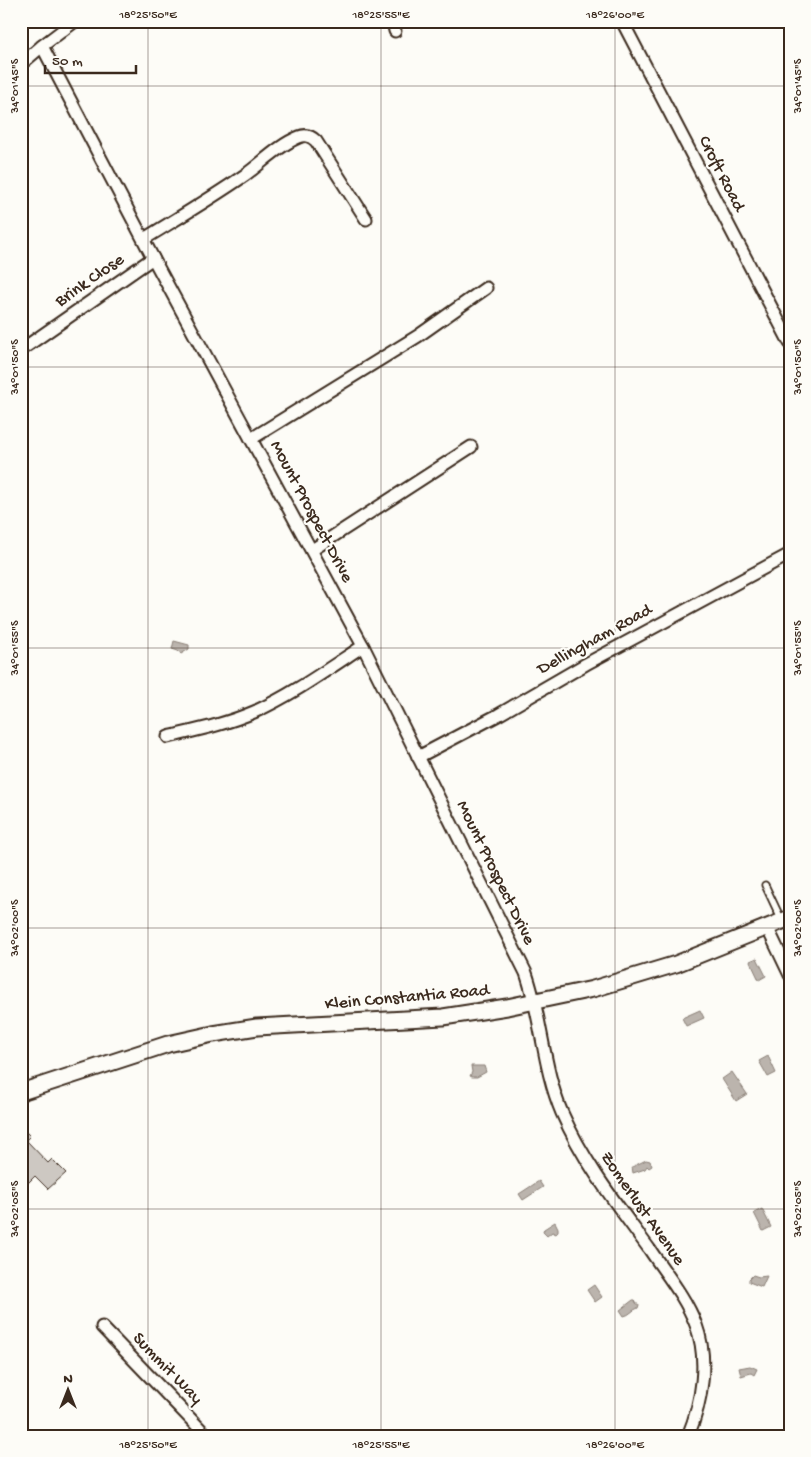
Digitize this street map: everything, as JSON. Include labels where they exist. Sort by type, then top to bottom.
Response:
[{"type":"street","points":[[21,64],[74,21]]},
{"type":"street","name":"Croft Road","points":[[622,21],[790,343]]},
{"type":"street","name":"Mount Prospect Drive","points":[[42,46],[363,646],[526,973],[535,1002]]},
{"type":"street","points":[[144,239],[209,200],[284,146],[306,135],[311,136],[316,141],[366,219]]},
{"type":"street","name":"Brink Close","points":[[21,350],[154,258]]},
{"type":"street","points":[[251,439],[418,336],[486,288]]},
{"type":"street","points":[[312,550],[471,447]]},
{"type":"street","name":"Dellingham Road","points":[[418,757],[790,554]]},
{"type":"street","points":[[168,736],[226,722],[254,712],[287,694],[363,646]]},
{"type":"street","name":"Klein Constantia Road","points":[[21,1092],[153,1048],[213,1034],[257,1028],[443,1017],[535,1002],[593,989],[664,968],[786,919]]},
{"type":"street","points":[[767,927],[790,975]]},
{"type":"street","name":"Zomerlust Avenue","points":[[535,1002],[542,1043],[554,1088],[561,1111],[572,1134],[584,1157],[606,1190],[680,1294],[696,1326],[702,1354],[703,1376],[697,1410],[688,1436]]},
{"type":"street","name":"Summit Way","points":[[102,1327],[207,1436]]},
{"type":"lane","points":[[765,885],[786,919]]},
{"type":"shaded area","points":[[174,641],[189,645],[189,649],[181,654],[172,649]]},
{"type":"shaded area","points":[[757,958],[766,976],[759,980],[750,961]]},
{"type":"shaded area","points":[[700,1010],[704,1018],[686,1026],[682,1018]]},
{"type":"shaded area","points":[[768,1056],[776,1073],[768,1077],[759,1061]]},
{"type":"shaded area","points":[[471,1066],[484,1066],[486,1072],[477,1077],[472,1077],[470,1076],[472,1072]]},
{"type":"shaded area","points":[[732,1072],[747,1094],[736,1101],[722,1079]]},
{"type":"shaded area","points":[[646,1160],[650,1161],[652,1166],[649,1168],[647,1166],[645,1169],[633,1173],[632,1167]]},
{"type":"shaded area","points":[[539,1181],[543,1187],[523,1200],[519,1194]]},
{"type":"shaded area","points":[[762,1209],[771,1227],[763,1231],[754,1213]]},
{"type":"shaded area","points":[[555,1222],[558,1232],[556,1234],[552,1232],[547,1236],[543,1232],[544,1229]]},
{"type":"shaded area","points":[[753,1275],[759,1277],[767,1276],[762,1287],[749,1282]]},
{"type":"shaded area","points":[[594,1285],[602,1297],[595,1302],[587,1290]]},
{"type":"shaded area","points":[[633,1300],[639,1305],[638,1308],[624,1316],[620,1310]]},
{"type":"shaded area","points":[[750,1366],[757,1369],[754,1375],[751,1373],[741,1376],[739,1368]]},
{"type":"building","points":[[21,1127],[30,1136],[26,1140],[48,1163],[52,1159],[66,1173],[48,1189],[35,1176],[23,1188],[21,1186]]}]
